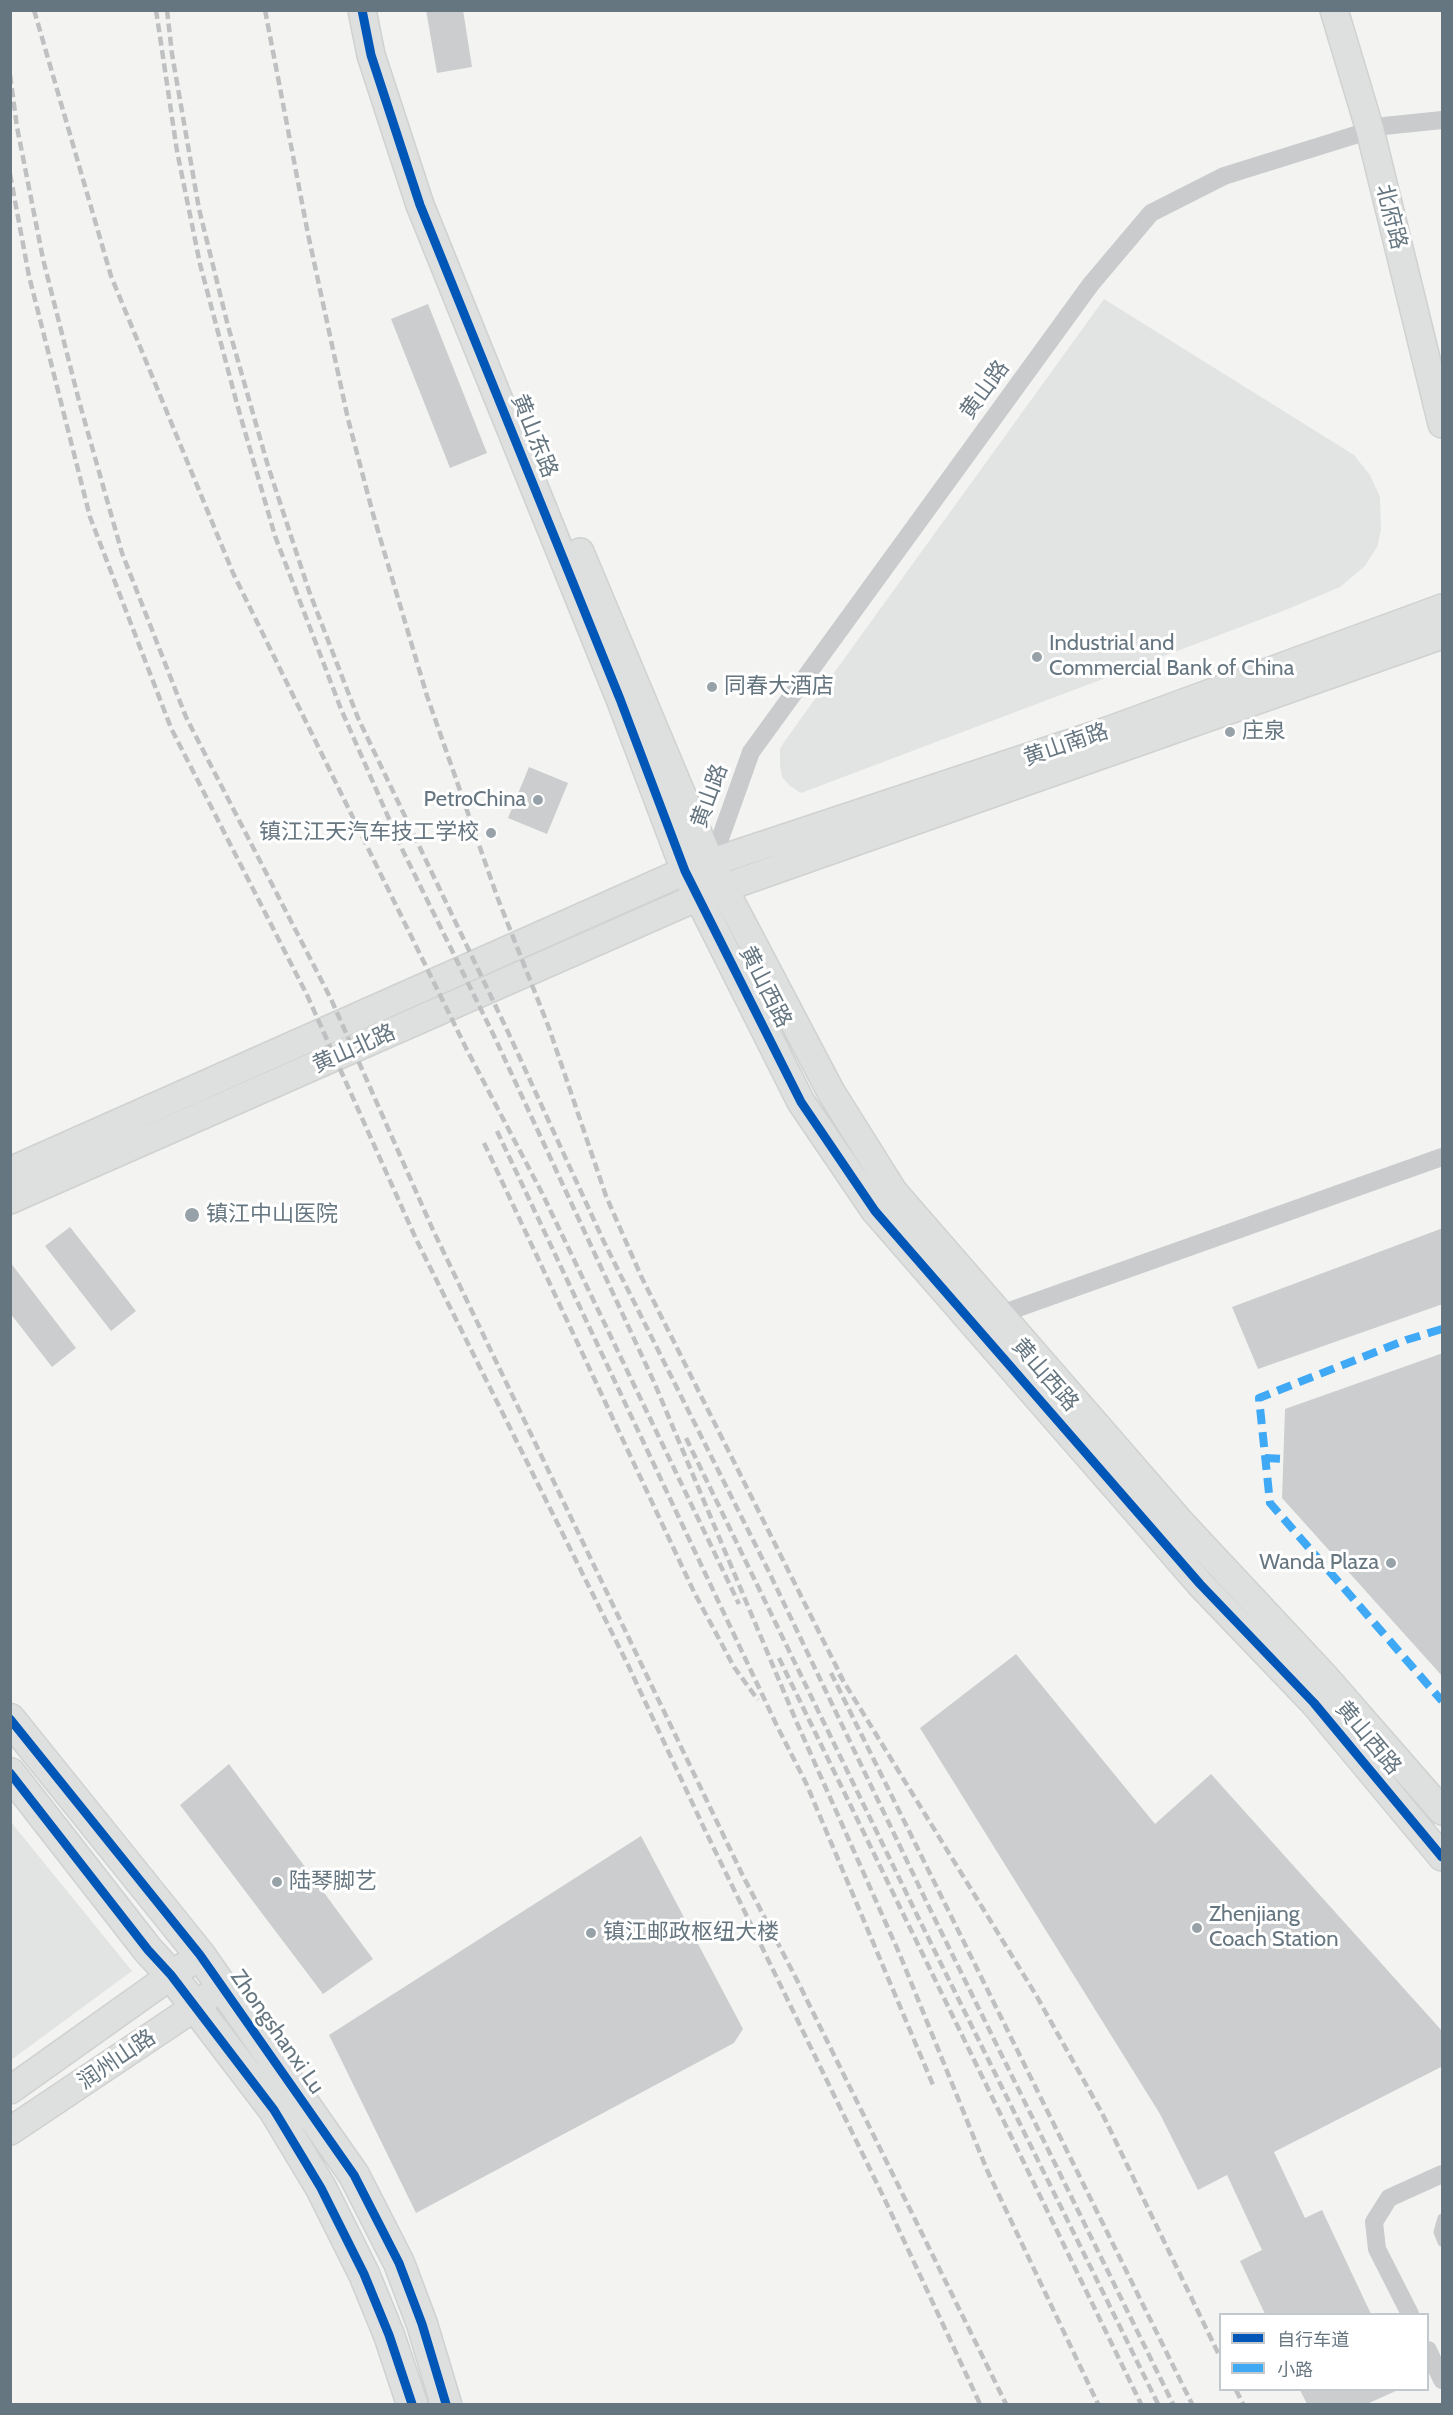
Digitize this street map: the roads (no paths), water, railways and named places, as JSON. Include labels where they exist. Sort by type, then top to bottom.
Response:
[{"type":"main road","name":"Zhongshanxi Lu","points":[[10,1719],[200,1955],[354,2175],[399,2263],[422,2324],[446,2404]]},
{"type":"main road","points":[[10,1773],[148,1950],[171,1975],[274,2110],[321,2188],[364,2274],[389,2335],[412,2404]]},
{"type":"street","name":"黄山东路","points":[[362,10],[371,55],[420,205],[620,699],[685,871]]},
{"type":"street","name":"黄山东路","points":[[377,10],[387,58],[433,200],[711,864]]},
{"type":"street","name":"北府路","points":[[1334,10],[1377,128],[1443,353]]},
{"type":"street","name":"北府路","points":[[1353,10],[1443,424]]},
{"type":"street","name":"黄山路","points":[[711,864],[751,752],[1091,284],[1151,213],[1224,176],[1377,128],[1443,120]]},
{"type":"street","name":"黄山南路","points":[[685,871],[1107,731],[1443,608]]},
{"type":"street","name":"黄山南路","points":[[698,897],[1443,635]]},
{"type":"street","name":"黄山西路","points":[[711,864],[831,1092],[893,1191],[1183,1525],[1326,1678],[1443,1810]]},
{"type":"street","name":"黄山西路","points":[[685,871],[801,1102],[875,1211],[1200,1584],[1314,1703],[1443,1857]]},
{"type":"street","name":"黄山北路","points":[[10,1172],[685,871]]},
{"type":"street","name":"黄山北路","points":[[10,1200],[698,897]]},
{"type":"street","points":[[1001,1314],[1443,1157]]},
{"type":"street","name":"润州山路","points":[[10,2090],[200,1955]]},
{"type":"street","name":"润州山路","points":[[10,2131],[195,2007],[221,1986]]},
{"type":"street","points":[[1409,2313],[1377,2249],[1374,2222],[1389,2198],[1443,2174]]},
{"type":"street","points":[[1429,2352],[1443,2380]]},
{"type":"lane","points":[[1443,2218],[1438,2232],[1443,2242]]},
{"type":"railway","points":[[34,10],[111,276],[233,573],[467,1050],[542,1193],[739,1604]]},
{"type":"railway","points":[[156,10],[177,151],[200,264],[237,404],[275,536],[341,709],[403,851],[495,1038],[654,1382],[797,1723],[900,1955],[987,2170],[1098,2404]]},
{"type":"railway","points":[[167,10],[172,54],[199,209],[228,326],[268,466],[309,591],[358,718],[508,1032],[604,1242],[768,1570],[928,1905],[1173,2404]]},
{"type":"railway","points":[[265,10],[308,234],[348,419],[373,514],[427,696],[498,899],[549,1028],[606,1196],[641,1276],[843,1680]]},
{"type":"railway","points":[[10,75],[17,127],[43,259],[79,401],[122,553],[186,717],[331,999],[433,1230],[742,1874],[800,1986],[1006,2404]]},
{"type":"railway","points":[[10,174],[29,276],[90,517],[171,728],[307,995],[416,1239],[628,1665],[704,1828],[885,2200],[980,2404]]},
{"type":"railway","points":[[497,1131],[806,1783],[933,2085]]},
{"type":"railway","points":[[484,1143],[694,1592],[734,1667],[758,1700]]},
{"type":"railway","points":[[686,1438],[917,1915],[1158,2404]]},
{"type":"railway","points":[[779,1658],[1141,2404]]},
{"type":"railway","points":[[831,1673],[1192,2404]]},
{"type":"railway","points":[[839,1674],[1036,1995],[1102,2113],[1219,2355]]},
{"type":"railway","points":[[1236,2391],[1243,2404]]},
{"type":"place","name":"Industrial and Commercial Bank of China","points":[[1037,657]]},
{"type":"place","name":"同春大酒店","points":[[712,687]]},
{"type":"place","name":"庄泉","points":[[1230,732]]},
{"type":"place","name":"PetroChina","points":[[538,800]]},
{"type":"place","name":"镇江江天汽车技工学校","points":[[491,833]]},
{"type":"place","name":"镇江中山医院","points":[[192,1215]]},
{"type":"place","name":"Wanda Plaza","points":[[1391,1563]]},
{"type":"place","name":"陆琴脚艺","points":[[277,1882]]},
{"type":"place","name":"Zhenjiang Coach Station","points":[[1197,1928]]},
{"type":"place","name":"镇江邮政枢纽大楼","points":[[591,1933]]}]
